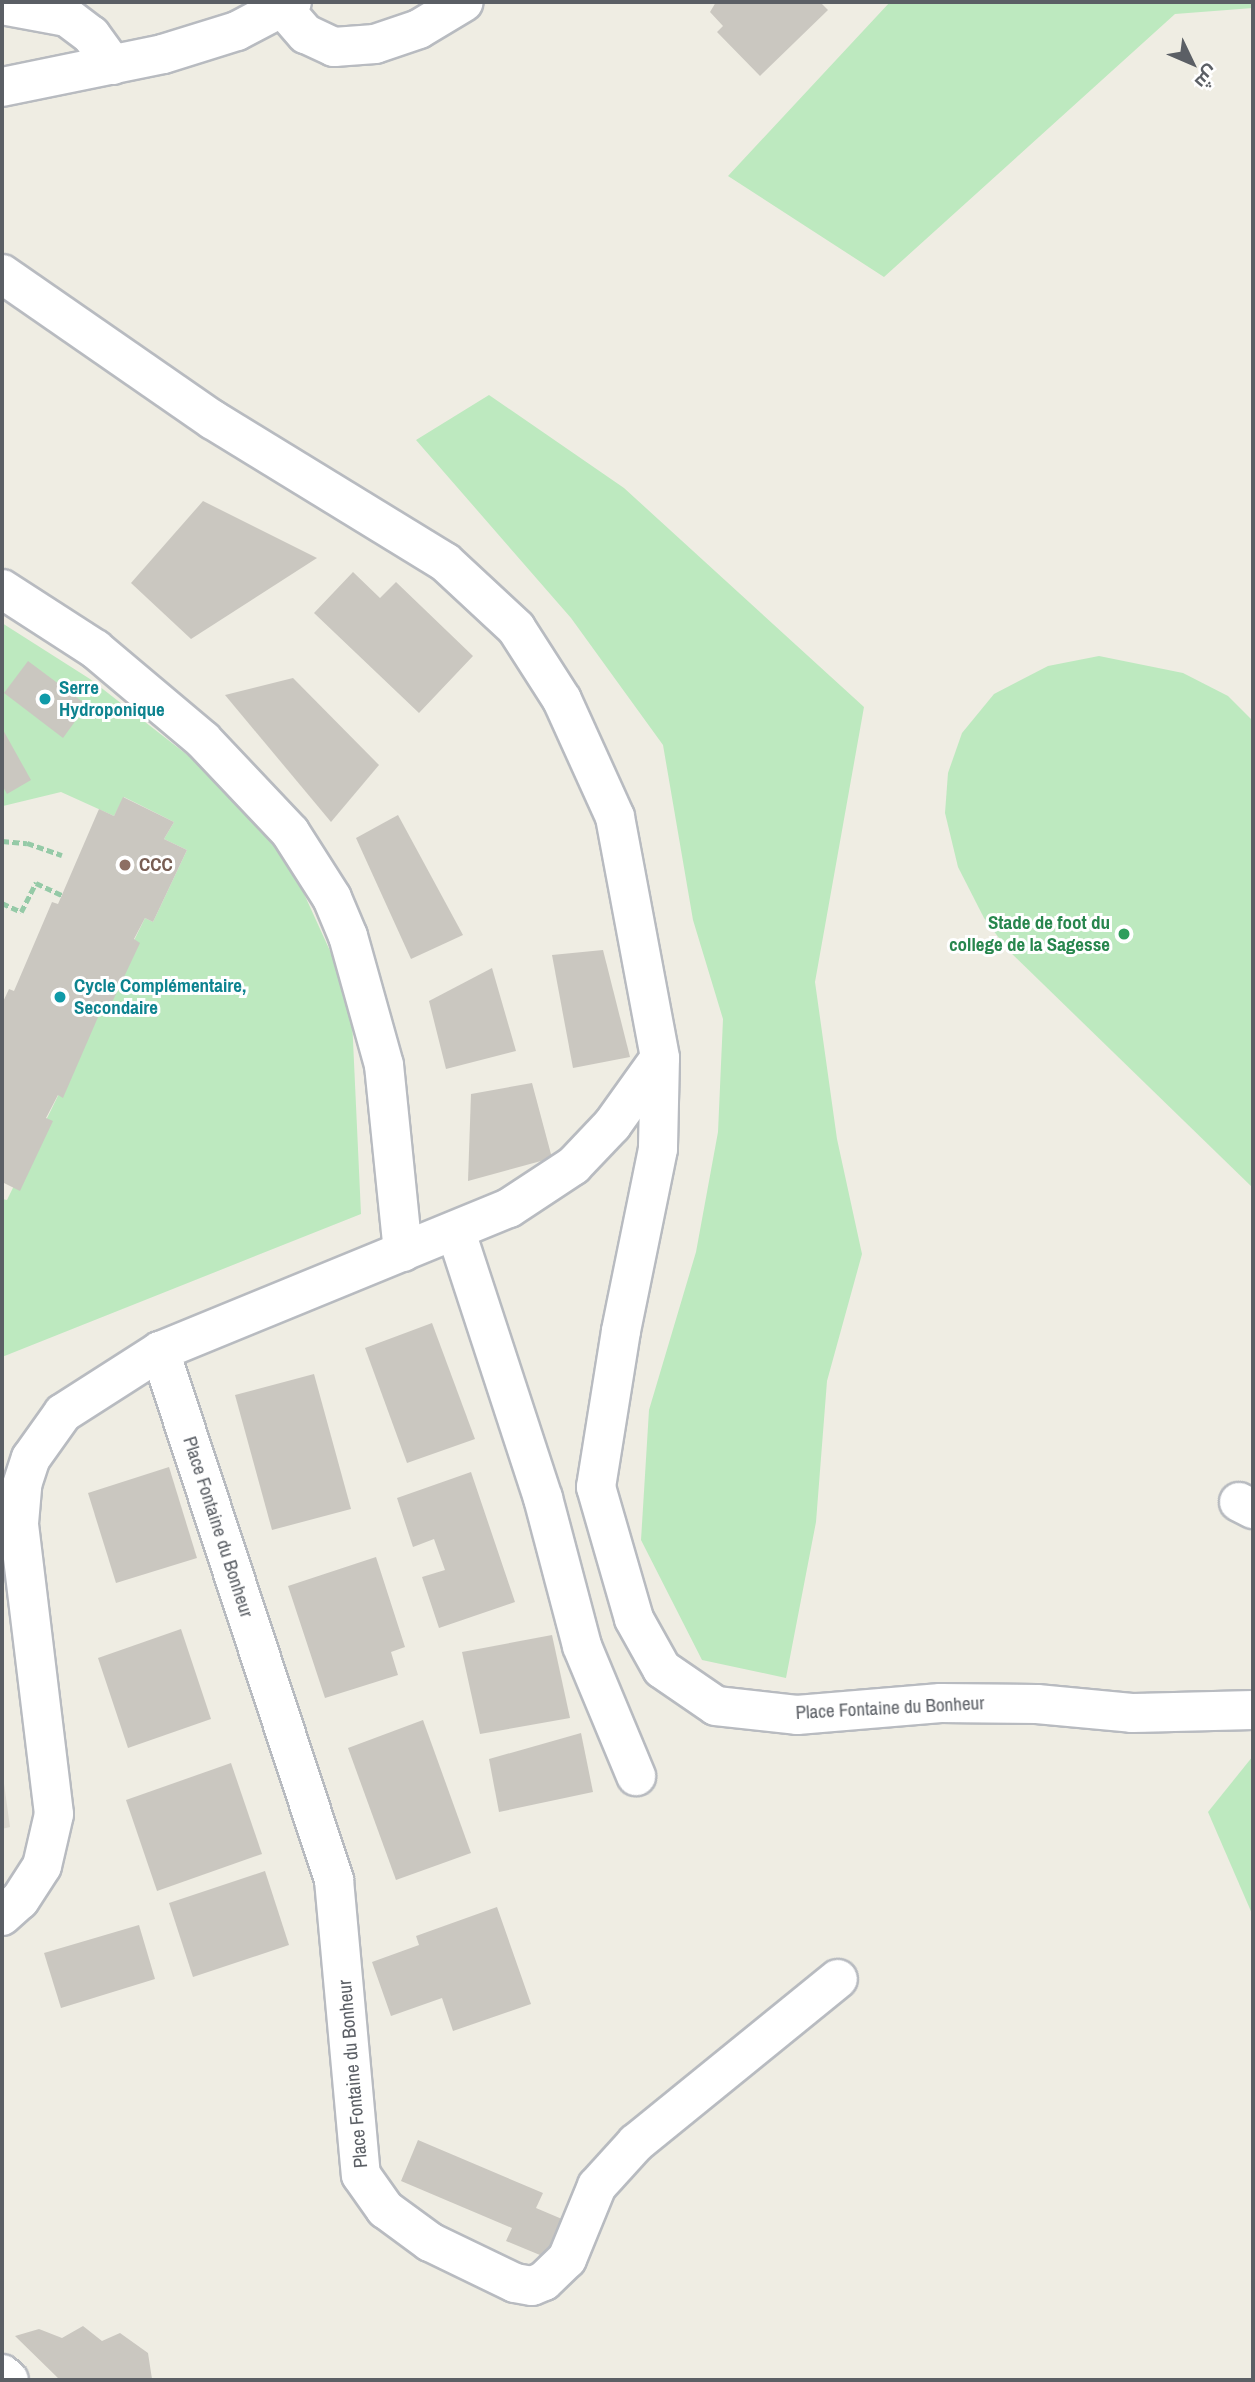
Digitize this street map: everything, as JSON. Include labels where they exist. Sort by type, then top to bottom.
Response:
[{"type":"street","points":[[2,87],[113,65],[237,32],[288,5],[306,34],[334,47],[375,44],[419,29],[464,2]]},
{"type":"street","points":[[2,5],[67,17],[91,36],[113,65]]},
{"type":"street","name":"Place Fontaine du Bonheur","points":[[2,274],[213,420],[445,562],[516,628],[562,699],[615,817],[660,1058],[658,1149],[621,1331],[596,1487],[634,1619],[662,1669],[716,1706],[797,1715],[941,1703],[1037,1704],[1132,1713],[1253,1710]]},
{"type":"street","points":[[2,589],[95,649],[203,740],[290,831],[332,898],[348,936],[384,1065],[403,1252]]},
{"type":"street","points":[[2,1916],[20,1900],[42,1867],[54,1814],[19,1523],[22,1485],[31,1458],[63,1413],[160,1352],[403,1252],[456,1233],[509,1208],[573,1166],[612,1125],[660,1058]]},
{"type":"street","points":[[456,1233],[543,1498],[582,1646],[636,1776]]},
{"type":"street","name":"Place Fontaine du Bonheur","points":[[160,1352],[334,1880],[361,2175],[385,2209],[430,2242],[515,2283],[532,2286],[544,2281],[567,2259],[597,2186],[636,2143],[838,1979]]},
{"type":"street","points":[[2,2374],[9,2380]]},
{"type":"path","points":[[2,841],[27,843],[62,855]]},
{"type":"path","points":[[2,903],[21,912],[36,883],[62,895]]},
{"type":"shaded area","points":[[2,1769],[10,1827],[2,1829]]},
{"type":"green space","points":[[890,2],[1253,2],[1253,8],[1175,14],[884,277],[728,176]]},
{"type":"green space","points":[[489,395],[624,488],[864,707],[815,982],[837,1139],[862,1254],[827,1381],[816,1522],[786,1678],[702,1660],[641,1540],[649,1410],[696,1252],[718,1132],[723,1019],[693,920],[663,745],[571,618],[416,440]]},
{"type":"green space","points":[[2,623],[90,679],[245,800],[290,863],[351,997],[361,1214],[2,1357],[2,1199],[7,1200],[145,918],[153,922],[187,850],[164,839],[174,822],[124,797],[114,816],[61,792],[3,806]]},
{"type":"green space","name":"Stade de foot du college de la Sagesse","points":[[1099,656],[1183,673],[1228,696],[1253,721],[1253,1188],[1008,950],[984,918],[958,867],[945,813],[948,773],[962,733],[994,694],[1048,666]]},
{"type":"green space","points":[[1253,1756],[1253,1916],[1208,1812]]},
{"type":"building","points":[[716,2],[820,2],[828,10],[760,76],[717,32],[723,26],[710,12]]},
{"type":"building","points":[[203,501],[317,558],[191,639],[131,583]]},
{"type":"building","points":[[353,572],[380,598],[396,582],[473,656],[419,713],[314,613]]},
{"type":"building","name":"Serre Hydroponique","points":[[28,661],[87,705],[63,738],[4,693]]},
{"type":"building","points":[[293,678],[379,765],[331,822],[225,695]]},
{"type":"building","points":[[2,728],[31,780],[7,794],[2,785]]},
{"type":"building","name":"Cycle Complémentaire, Secondaire","points":[[123,797],[174,822],[164,839],[187,850],[153,922],[145,918],[134,939],[140,943],[108,1011],[102,1008],[63,1098],[58,1095],[46,1118],[53,1121],[20,1191],[2,1182],[2,1004],[9,989],[14,991],[52,902],[58,904],[99,809],[114,816]]},
{"type":"building","points":[[398,815],[463,935],[411,959],[356,838]]},
{"type":"building","points":[[603,950],[630,1057],[573,1068],[552,955]]},
{"type":"building","points":[[492,968],[516,1051],[446,1069],[429,1001]]},
{"type":"building","points":[[532,1083],[552,1158],[468,1181],[471,1094]]},
{"type":"building","points":[[432,1323],[475,1439],[407,1463],[365,1348]]},
{"type":"building","points":[[314,1374],[351,1509],[272,1530],[235,1395]]},
{"type":"building","points":[[169,1467],[197,1558],[116,1583],[88,1493]]},
{"type":"building","points":[[471,1472],[515,1602],[439,1628],[422,1577],[445,1570],[434,1539],[413,1547],[397,1498]]},
{"type":"building","points":[[376,1557],[405,1647],[391,1652],[398,1675],[325,1698],[288,1586]]},
{"type":"building","points":[[181,1629],[211,1719],[128,1748],[98,1658]]},
{"type":"building","points":[[552,1635],[570,1718],[480,1734],[462,1652]]},
{"type":"building","points":[[423,1720],[471,1853],[396,1880],[348,1748]]},
{"type":"building","points":[[581,1733],[593,1792],[499,1812],[489,1759]]},
{"type":"building","points":[[231,1763],[262,1854],[157,1891],[126,1800]]},
{"type":"building","points":[[265,1871],[289,1945],[193,1977],[169,1903]]},
{"type":"building","points":[[497,1907],[531,2004],[453,2031],[442,1998],[391,2016],[372,1962],[419,1945],[416,1936]]},
{"type":"building","points":[[139,1925],[155,1979],[61,2008],[44,1953]]},
{"type":"building","points":[[418,2140],[543,2193],[536,2208],[569,2222],[552,2260],[506,2241],[512,2228],[401,2181]]},
{"type":"building","points":[[83,2326],[102,2341],[120,2333],[148,2353],[152,2379],[60,2380],[15,2336],[39,2329],[62,2338]]},
{"type":"place","name":"Serre Hydroponique","points":[[45,699]]},
{"type":"place","name":"CCC","points":[[125,865]]},
{"type":"place","name":"Stade de foot du college de la Sagesse","points":[[1124,934]]},
{"type":"place","name":"Cycle Complémentaire, Secondaire","points":[[60,997]]}]
